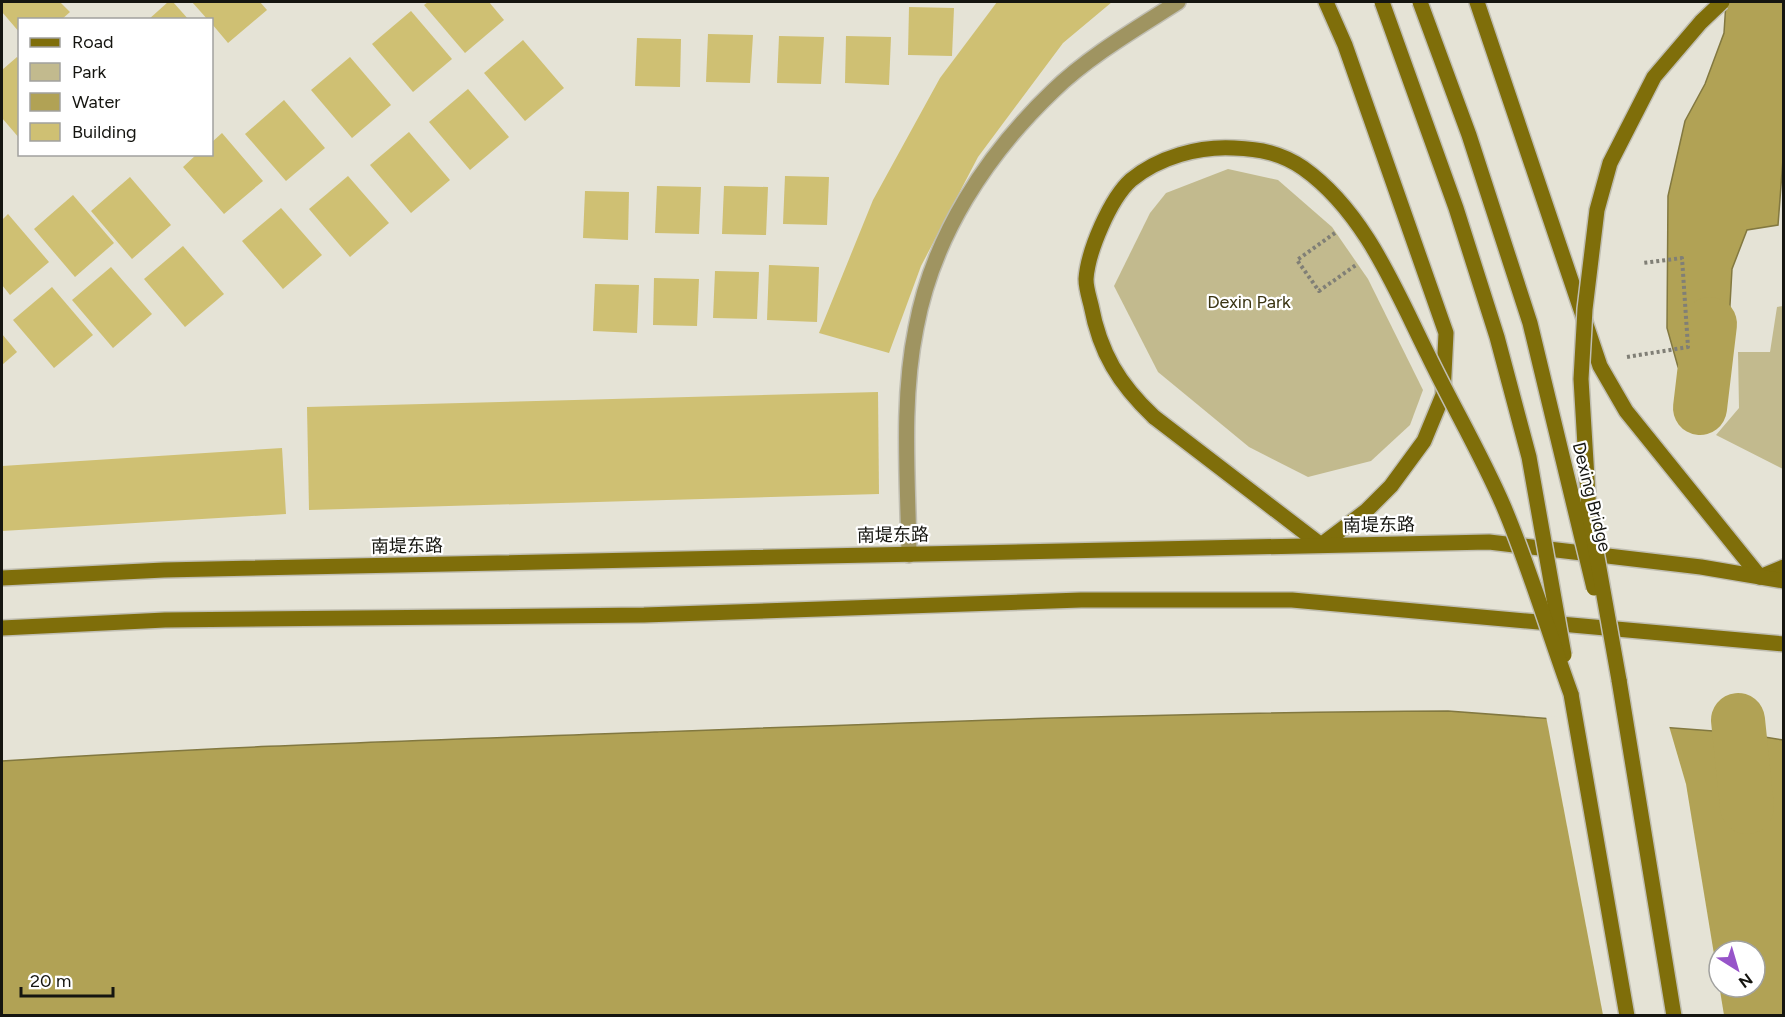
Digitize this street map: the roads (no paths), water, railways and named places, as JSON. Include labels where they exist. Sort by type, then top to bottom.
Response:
[{"type":"main road","points":[[1326,2],[1345,45],[1446,333],[1443,395],[1424,441],[1391,486],[1366,511],[1322,545],[1154,417],[1136,400],[1111,367],[1093,319],[1086,281],[1092,249],[1105,218],[1130,181],[1161,162],[1209,146],[1268,150],[1302,167],[1328,189],[1353,216],[1389,274],[1503,505],[1571,694]]},
{"type":"main road","points":[[1382,2],[1456,208],[1500,348],[1529,458],[1627,1016]]},
{"type":"main road","name":"Dexing Bridge","points":[[1420,2],[1469,135],[1530,323],[1591,579],[1619,680],[1674,1016]]},
{"type":"main road","points":[[1477,2],[1600,366],[1626,411],[1760,577],[1784,567]]},
{"type":"main road","points":[[1619,680],[1590,512],[1581,379],[1585,309],[1598,210],[1611,163],[1654,77],[1701,22],[1722,2]]},
{"type":"main road","name":"南堤东路","points":[[2,578],[164,570],[1490,543],[1701,567],[1784,581]]},
{"type":"main road","points":[[2,628],[165,620],[644,615],[1082,600],[1292,600],[1784,644]]},
{"type":"street","points":[[909,555],[908,397],[916,327],[937,257],[964,201],[1000,147],[1054,90],[1118,41],[1178,2]]},
{"type":"water","points":[[1726,2],[1783,2],[1784,146],[1778,225],[1747,230],[1732,269],[1726,376],[1700,397],[1678,367],[1667,328],[1668,196],[1685,121],[1705,84],[1724,33]]},
{"type":"water","points":[[1448,711],[1740,733],[1783,740],[1783,1015],[2,1016],[2,761],[165,751],[410,741],[1250,713]]},
{"type":"waterway","points":[[1700,408],[1710,324]]},
{"type":"waterway","points":[[1738,720],[1747,807]]},
{"type":"park label","name":"Dexin Park","points":[[1249,302]]}]
